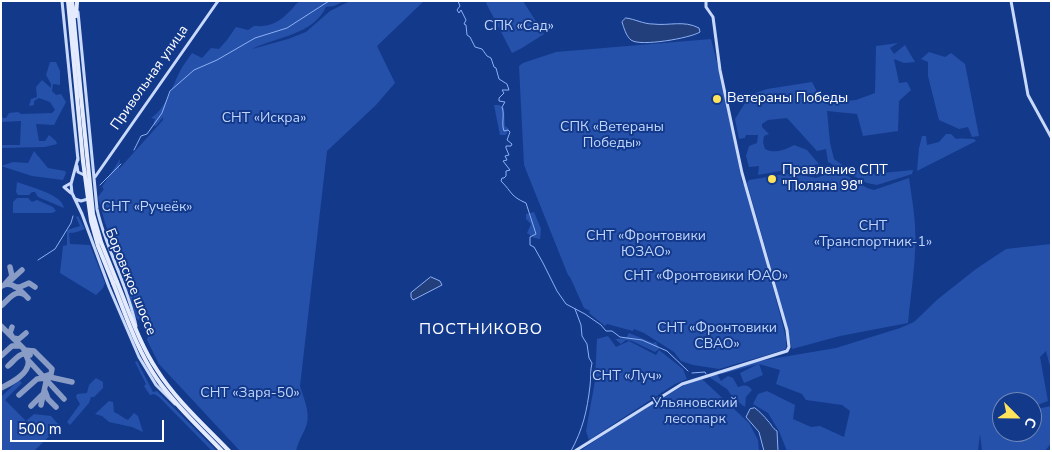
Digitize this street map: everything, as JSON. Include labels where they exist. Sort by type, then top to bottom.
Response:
[{"type":"main road","name":"Боровское шоссе","points":[[68,1],[93,214],[115,283],[147,363],[158,381],[222,451]]},
{"type":"main road","name":"Боровское шоссе","points":[[72,1],[76,31],[79,96]]},
{"type":"main road","points":[[76,31],[77,2]]},
{"type":"main road","name":"Боровское шоссе","points":[[115,283],[149,356],[166,383],[229,451]]},
{"type":"street","points":[[62,1],[78,171],[86,175]]},
{"type":"street","name":"Привольная улица","points":[[100,167],[218,1]]},
{"type":"street","points":[[575,451],[676,387],[719,371],[788,350],[789,339],[745,180],[720,70],[713,17],[706,7],[706,1]]},
{"type":"street","points":[[1011,1],[1028,95],[1051,137]]},
{"type":"street","points":[[77,2],[95,192],[103,235],[128,301],[136,329]]},
{"type":"street","points":[[78,158],[72,182],[72,194],[109,287],[139,357],[158,387],[180,406]]},
{"type":"street","points":[[92,167],[96,170],[100,167]]},
{"type":"street","points":[[93,176],[100,167]]},
{"type":"street","points":[[94,183],[94,177],[100,167]]},
{"type":"street","points":[[72,194],[64,187],[72,182],[76,176],[93,176]]},
{"type":"street","points":[[81,213],[81,205],[84,201],[93,197],[95,192]]},
{"type":"street","points":[[74,199],[84,201]]},
{"type":"green space","name":"СНТ «Искра»","points":[[301,1],[344,1],[334,6],[326,7],[312,24],[303,29],[252,49],[306,32],[330,11],[350,1],[424,1],[377,46],[395,83],[376,105],[327,151],[300,386],[308,413],[305,429],[296,451],[240,451],[159,364],[147,340],[149,332],[147,332],[133,296],[132,302],[140,317],[139,320],[137,319],[112,250],[110,243],[114,246],[98,197],[104,189],[102,187],[120,159],[119,169],[163,120],[163,117],[156,126],[153,125],[155,119],[151,118],[166,101],[179,72],[192,53],[202,58],[211,48],[219,49],[236,27],[248,30],[254,26],[273,24]]},
{"type":"green space","name":"СПК «Сад»","points":[[485,1],[523,1],[544,34],[512,53]]},
{"type":"green space","points":[[711,39],[725,94],[742,182],[748,191],[786,338],[786,348],[784,350],[719,369],[681,361],[674,352],[644,333],[634,329],[633,331],[607,324],[605,326],[589,313],[590,311],[584,308],[568,275],[524,165],[519,66],[556,52]]},
{"type":"green space","points":[[898,43],[890,48],[894,54],[905,45],[915,62],[904,63],[894,59],[899,83],[907,82],[911,90],[899,101],[898,131],[863,136],[857,114],[827,111],[830,143],[834,159],[848,169],[872,174],[913,170],[912,174],[877,185],[867,183],[828,162],[826,149],[817,151],[787,118],[768,120],[762,124],[762,127],[769,134],[764,136],[765,149],[780,151],[794,145],[807,150],[819,164],[758,175],[759,166],[749,167],[746,156],[749,146],[757,143],[758,135],[746,135],[745,138],[739,139],[735,119],[750,95],[767,89],[812,82],[823,103],[856,100],[875,93],[876,46]]},
{"type":"green space","points":[[929,52],[945,57],[951,53],[965,64],[979,136],[972,137],[968,127],[959,129],[939,120],[928,76],[928,62],[921,59]]},
{"type":"green space","points":[[50,62],[56,62],[60,71],[60,85],[53,84],[52,91],[56,95],[61,94],[66,102],[54,125],[36,124],[39,141],[45,141],[49,135],[57,144],[45,147],[1,148],[1,145],[20,145],[21,121],[1,122],[1,115],[3,118],[6,118],[9,113],[52,113],[55,110],[50,102],[39,98],[34,101],[34,105],[29,106],[31,99],[37,97],[36,87],[42,80],[51,88],[46,75]]},
{"type":"green space","points":[[494,105],[504,108],[505,126],[509,129],[506,135],[500,135]]},
{"type":"green space","points":[[946,134],[951,134],[956,139],[974,139],[976,141],[917,171],[922,136],[926,136],[927,145],[939,142]]},
{"type":"green space","points":[[34,151],[48,168],[65,171],[63,180],[32,176],[1,166],[13,162],[28,163]]},
{"type":"green space","name":"СНТ «Транспортник-1»","points":[[831,167],[867,188],[874,190],[909,178],[915,237],[908,323],[840,336],[792,349],[775,282],[777,279],[774,278],[747,183],[749,180],[791,173],[816,178],[824,175],[824,170]]},
{"type":"green space","points":[[17,182],[52,195],[62,203],[64,208],[38,197],[35,192],[29,195],[18,195],[16,192]]},
{"type":"green space","points":[[17,198],[28,198],[32,202],[37,200],[53,207],[56,211],[52,213],[13,213],[13,202]]},
{"type":"green space","points":[[534,212],[541,229],[540,239],[534,238],[527,233],[531,224],[526,219],[526,214]]},
{"type":"green space","points":[[78,216],[85,229],[69,233],[70,244],[90,245],[105,283],[96,295],[60,273],[63,246],[67,245],[67,230],[80,226],[76,217]]},
{"type":"green space","points":[[1051,244],[1051,370],[1046,351],[1040,357],[1048,401],[1042,403],[1042,392],[992,392],[992,442],[1042,442],[1042,408],[1051,406],[1051,443],[1045,451],[982,451],[980,434],[978,451],[787,451],[779,431],[768,413],[753,404],[758,394],[767,391],[795,405],[793,419],[811,427],[820,426],[844,437],[850,411],[842,405],[806,400],[802,394],[776,384],[780,370],[759,364],[763,375],[744,383],[740,373],[758,364],[722,374],[720,372],[759,361],[836,348],[914,322],[938,299],[976,269],[1006,249]]},
{"type":"green space","points":[[629,333],[653,343],[656,342],[659,349],[655,352],[632,341],[626,340],[621,344],[615,339],[626,338]]},
{"type":"green space","name":"СНТ «Луч»","points":[[608,336],[616,347],[629,341],[656,355],[659,350],[683,369],[687,379],[675,384],[589,440],[586,431],[595,381],[597,339]]},
{"type":"green space","points":[[137,361],[153,392],[157,391],[217,451],[212,451],[159,397],[154,394],[150,395],[144,386],[146,384],[135,362]]},
{"type":"green space","points":[[717,374],[721,381],[728,376],[733,378],[738,387],[746,386],[752,390],[746,397],[745,407],[734,399],[727,389],[709,377]]},
{"type":"green space","points":[[96,378],[103,382],[103,388],[94,397],[91,397],[89,403],[70,425],[67,422],[80,404],[76,397],[77,394],[87,393],[89,385]]},
{"type":"green space","name":"Ульяновский лесопарк","points":[[702,379],[749,423],[758,440],[759,451],[580,451],[621,423],[686,384]]},
{"type":"green space","points":[[19,380],[22,383],[5,400],[26,421],[34,414],[51,416],[60,426],[34,451],[1,451],[1,397]]},
{"type":"green space","points":[[109,401],[113,402],[114,412],[126,419],[128,420],[134,413],[138,416],[143,432],[132,427],[109,422],[102,416],[95,414]]},
{"type":"shaded area","points":[[626,18],[649,24],[688,24],[699,28],[700,32],[687,37],[666,41],[636,42],[631,40],[625,32],[622,22]]},
{"type":"shaded area","points":[[431,277],[440,281],[442,285],[413,300],[411,293]]},
{"type":"shaded area","points":[[755,408],[777,431],[778,451],[764,451],[759,432],[746,417],[750,409]]},
{"type":"waterway","points":[[134,150],[141,136],[147,134],[162,113],[170,91],[194,70],[217,60],[255,38],[287,28],[329,1]]},
{"type":"waterway","points":[[458,1],[460,6],[457,10],[459,13],[461,10],[466,20],[464,24],[466,25],[467,35],[475,47],[482,49],[491,58],[499,79],[507,84],[509,90],[502,90],[504,93],[499,98],[499,101],[505,102],[502,107],[503,128],[504,131],[508,130],[510,132],[507,140],[512,144],[511,146],[506,146],[509,155],[505,156],[507,160],[503,161],[510,170],[506,171],[506,176],[501,181],[514,196],[526,203],[536,234],[530,237],[530,245],[534,247],[557,291],[566,304],[585,314],[601,325],[606,331],[612,331],[620,337],[642,340],[667,351],[688,371]]},
{"type":"waterway","points":[[100,185],[121,164]]},
{"type":"waterway","points":[[38,260],[55,249],[71,223],[73,216]]},
{"type":"waterway","points":[[571,451],[579,435],[586,412],[592,363],[575,309]]},
{"type":"waterway","points":[[692,373],[705,372],[706,374]]},
{"type":"taxiway","points":[[5,284],[12,276],[10,267]]},
{"type":"taxiway","points":[[11,280],[22,270]]},
{"type":"taxiway","points":[[15,287],[29,283],[35,287]]},
{"type":"taxiway","points":[[2,286],[13,285],[28,298]]},
{"type":"taxiway","points":[[1,306],[14,294],[23,294]]},
{"type":"taxiway","points":[[1,326],[30,355],[21,355],[8,366]]},
{"type":"taxiway","points":[[12,327],[10,333],[13,338],[19,339],[26,333]]},
{"type":"taxiway","points":[[1,356],[12,346],[20,346]]},
{"type":"taxiway","points":[[45,376],[51,374],[52,369],[34,351],[24,350],[28,360],[64,399]]},
{"type":"taxiway","points":[[1,388],[23,373],[28,365],[28,360]]},
{"type":"taxiway","points":[[45,376],[72,382]]},
{"type":"taxiway","points":[[19,395],[37,379],[45,378],[46,382],[41,405]]},
{"type":"taxiway","points":[[45,391],[48,399],[56,407]]},
{"type":"taxiway","points":[[31,406],[42,395]]},
{"type":"place","name":"Ветераны Победы","points":[[717,99]]},
{"type":"place","name":"Правление СПТ \"Поляна 98\"","points":[[772,179]]},
{"type":"district","name":"ПОСТНИКОВО","points":[[481,330]]},
{"type":"park label","name":"СПК «Ветераны Победы»","points":[[612,136]]},
{"type":"park label","name":"СНТ «Ручеёк»","points":[[147,208]]},
{"type":"park label","name":"СНТ «Фронтовики ЮЗАО»","points":[[646,246]]},
{"type":"park label","name":"СНТ «Фронтовики ЮАО»","points":[[706,277]]},
{"type":"park label","name":"СНТ «Фронтовики СВАО»","points":[[717,338]]},
{"type":"park label","name":"СНТ «Заря-50»","points":[[250,394]]}]
